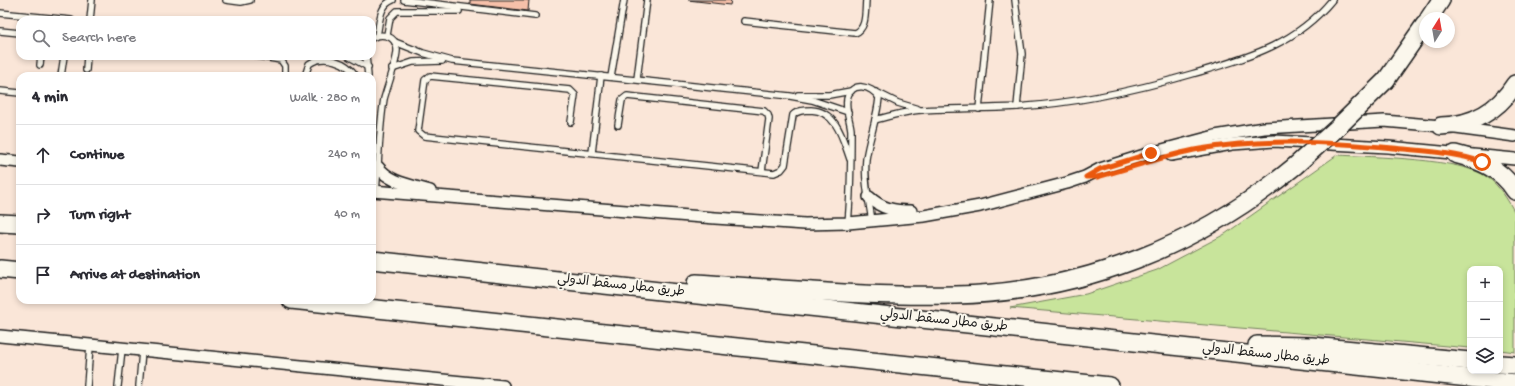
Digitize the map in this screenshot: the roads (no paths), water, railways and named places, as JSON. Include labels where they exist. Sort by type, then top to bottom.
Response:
[{"type":"main road","points":[[1433,12],[1441,0]]},
{"type":"main road","points":[[459,269],[871,294],[957,295],[997,292],[1077,278],[1116,267],[1171,245],[1224,218],[1249,202],[1295,166],[1336,129],[1386,80],[1419,33]]},
{"type":"main road","points":[[1441,126],[1464,123],[1484,115],[1503,101],[1515,84]]},
{"type":"main road","points":[[1455,154],[1482,162],[1494,169],[1505,178],[1515,191]]},
{"type":"main road","points":[[0,223],[16,224]]},
{"type":"main road","name":"طريق مطار مسقط الدولي","points":[[376,260],[1219,350],[1512,383]]},
{"type":"main road","points":[[0,269],[16,271]]},
{"type":"main road","points":[[329,304],[1110,386]]},
{"type":"main road","points":[[1219,350],[1242,345],[1289,345],[1467,361]]},
{"type":"street","points":[[1086,177],[1100,169],[1146,155],[1215,136],[1258,129],[1374,121],[1441,126],[1515,136]]},
{"type":"street","points":[[376,191],[760,221],[805,224],[848,223],[950,212],[1009,200],[1086,177],[1103,175],[1192,150],[1260,141],[1358,145],[1515,159]]},
{"type":"street","points":[[0,160],[16,162]]},
{"type":"street","points":[[378,167],[382,173],[394,181],[453,197]]},
{"type":"street","points":[[869,197],[875,203],[889,210],[950,212]]},
{"type":"street","points":[[0,336],[503,386]]},
{"type":"lane","points":[[90,16],[92,0]]},
{"type":"lane","points":[[226,0],[241,2],[250,0]]},
{"type":"lane","points":[[376,33],[382,9],[387,3],[393,0]]},
{"type":"lane","points":[[404,0],[535,16]]},
{"type":"lane","points":[[611,77],[624,0]]},
{"type":"lane","points":[[637,79],[647,0]]},
{"type":"lane","points":[[744,21],[855,33],[860,31],[864,25],[866,0]]},
{"type":"lane","points":[[979,109],[990,0]]},
{"type":"lane","points":[[1015,0],[1022,54],[1017,107]]},
{"type":"lane","points":[[875,120],[922,110],[1017,107],[1081,100],[1124,92],[1240,60],[1270,48],[1297,32],[1310,22],[1332,0]]},
{"type":"lane","points":[[386,35],[392,15],[400,10],[485,11]]},
{"type":"lane","points":[[0,12],[34,16]]},
{"type":"lane","points":[[0,31],[16,33]]},
{"type":"lane","points":[[376,37],[386,35],[395,42],[423,53],[452,61]]},
{"type":"lane","points":[[376,179],[384,103],[392,69],[398,53],[395,42]]},
{"type":"lane","points":[[40,65],[41,60]]},
{"type":"lane","points":[[61,72],[63,60]]},
{"type":"lane","points":[[86,70],[87,60]]},
{"type":"lane","points":[[281,60],[285,66],[285,72]]},
{"type":"lane","points":[[306,72],[309,64],[315,60]]},
{"type":"lane","points":[[329,60],[345,65],[352,72]]},
{"type":"lane","points":[[355,60],[368,67]]},
{"type":"lane","points":[[367,60],[368,72]]},
{"type":"lane","points":[[392,69],[413,62],[452,61],[790,96],[812,100],[848,112]]},
{"type":"lane","points":[[571,122],[575,95],[570,90],[430,76],[425,80],[418,131],[424,136],[774,172],[783,168],[786,161],[792,118],[795,113],[807,110],[820,111],[830,118],[840,131],[850,159]]},
{"type":"lane","points":[[592,153],[597,123],[601,76]]},
{"type":"lane","points":[[790,96],[829,95],[852,91],[857,87],[864,86],[898,103],[922,110]]},
{"type":"lane","points":[[0,91],[16,93]]},
{"type":"lane","points":[[848,223],[850,126],[847,104],[852,91]]},
{"type":"lane","points":[[872,221],[866,177],[867,157],[879,98],[876,92]]},
{"type":"lane","points":[[618,125],[622,100],[627,96],[764,111],[768,115],[769,119],[762,171]]},
{"type":"lane","points":[[87,386],[90,346]]},
{"type":"lane","points":[[118,386],[122,349]]},
{"type":"lane","points":[[139,386],[142,351]]}]
